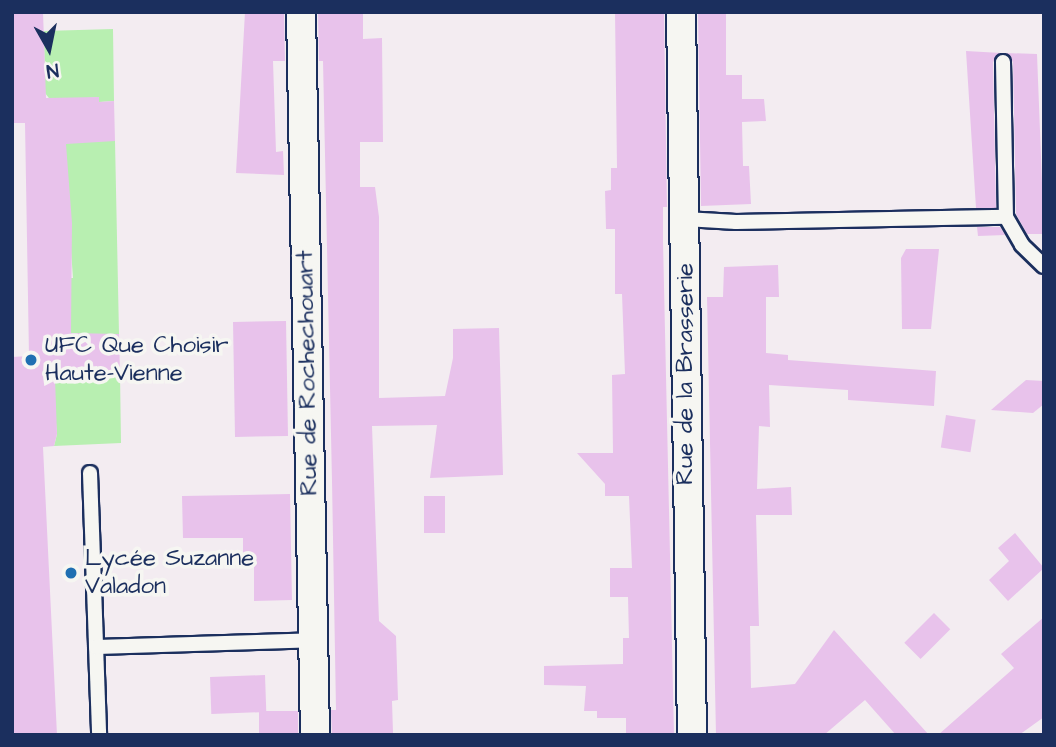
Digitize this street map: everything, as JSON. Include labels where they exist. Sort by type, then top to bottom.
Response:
[{"type":"street","name":"Rue de Rochechouart","points":[[301,12],[316,735]]},
{"type":"street","name":"Rue de la Brasserie","points":[[681,12],[692,735]]},
{"type":"lane","points":[[1003,62],[1006,217],[1022,245],[1044,266]]},
{"type":"lane","points":[[685,219],[736,222],[1006,217]]},
{"type":"lane","points":[[90,473],[99,735]]},
{"type":"lane","points":[[96,648],[314,640]]},
{"type":"green space","points":[[113,29],[114,101],[99,102],[99,97],[52,102],[45,93],[44,31]]},
{"type":"green space","points":[[63,141],[115,141],[119,334],[67,335],[69,278],[73,278]]},
{"type":"green space","points":[[120,373],[121,443],[54,446],[57,434],[52,384],[58,375]]},
{"type":"building","points":[[12,12],[43,12],[46,98],[99,97],[99,102],[114,101],[115,141],[66,144],[72,223],[71,333],[119,334],[120,373],[107,374],[107,378],[55,378],[57,434],[54,446],[43,447],[57,735],[12,735],[12,357],[29,356],[25,123],[12,123]]},
{"type":"building","points":[[245,12],[284,12],[285,61],[273,61],[276,152],[283,151],[284,175],[236,173]]},
{"type":"building","points":[[318,12],[363,12],[363,39],[382,38],[383,142],[360,142],[360,187],[375,187],[379,217],[379,398],[445,396],[453,358],[453,329],[499,328],[503,475],[430,478],[437,425],[372,426],[379,621],[396,636],[398,700],[392,701],[393,733],[375,735],[332,735],[331,710],[336,710],[332,481],[323,61],[319,61]]},
{"type":"building","points":[[615,12],[664,12],[667,207],[663,207],[663,241],[674,735],[626,735],[626,718],[597,718],[597,711],[584,711],[586,686],[544,685],[544,666],[623,664],[623,638],[629,638],[628,597],[610,597],[610,568],[632,568],[629,496],[605,496],[605,484],[577,453],[613,453],[612,375],[625,374],[622,294],[615,294],[615,229],[606,229],[605,191],[611,190],[611,168],[617,168]]},
{"type":"building","points":[[698,12],[726,12],[726,75],[742,75],[742,99],[764,99],[766,121],[742,122],[743,166],[749,166],[751,204],[701,206]]},
{"type":"building","points":[[966,51],[1001,53],[993,62],[996,208],[976,208]]},
{"type":"building","points":[[1006,53],[1037,54],[1044,234],[1027,234],[1016,214],[1013,62]]},
{"type":"building","points":[[977,227],[1000,227],[1005,235],[978,236]]},
{"type":"building","points":[[906,249],[939,249],[931,329],[902,329],[901,258]]},
{"type":"building","points":[[778,265],[779,297],[766,297],[766,353],[788,355],[788,360],[936,371],[934,406],[848,400],[848,390],[769,385],[770,427],[759,426],[757,489],[791,487],[792,515],[756,515],[759,626],[750,626],[751,688],[795,684],[834,630],[929,735],[896,735],[865,700],[824,735],[716,735],[707,297],[723,297],[724,267]]},
{"type":"building","points":[[286,321],[288,436],[235,437],[233,322]]},
{"type":"building","points":[[1026,380],[1044,381],[1044,404],[1033,413],[991,410]]},
{"type":"building","points":[[946,415],[976,420],[970,452],[941,448]]},
{"type":"building","points":[[290,494],[292,600],[254,601],[254,564],[243,564],[243,538],[183,538],[182,496]]},
{"type":"building","points":[[424,496],[445,496],[445,533],[424,533]]},
{"type":"building","points":[[1015,533],[1044,568],[1008,601],[989,580],[1009,561],[998,548]]},
{"type":"building","points":[[934,613],[950,629],[921,659],[904,643]]},
{"type":"building","points":[[1044,617],[1044,717],[1019,735],[938,735],[1014,668],[1001,654]]},
{"type":"building","points":[[265,675],[266,712],[211,714],[210,677]]},
{"type":"building","points":[[259,711],[298,711],[298,735],[259,735]]},
{"type":"place","name":"UFC Que Choisir Haute-Vienne","points":[[31,360]]},
{"type":"place","name":"Lycée Suzanne Valadon","points":[[71,573]]}]
